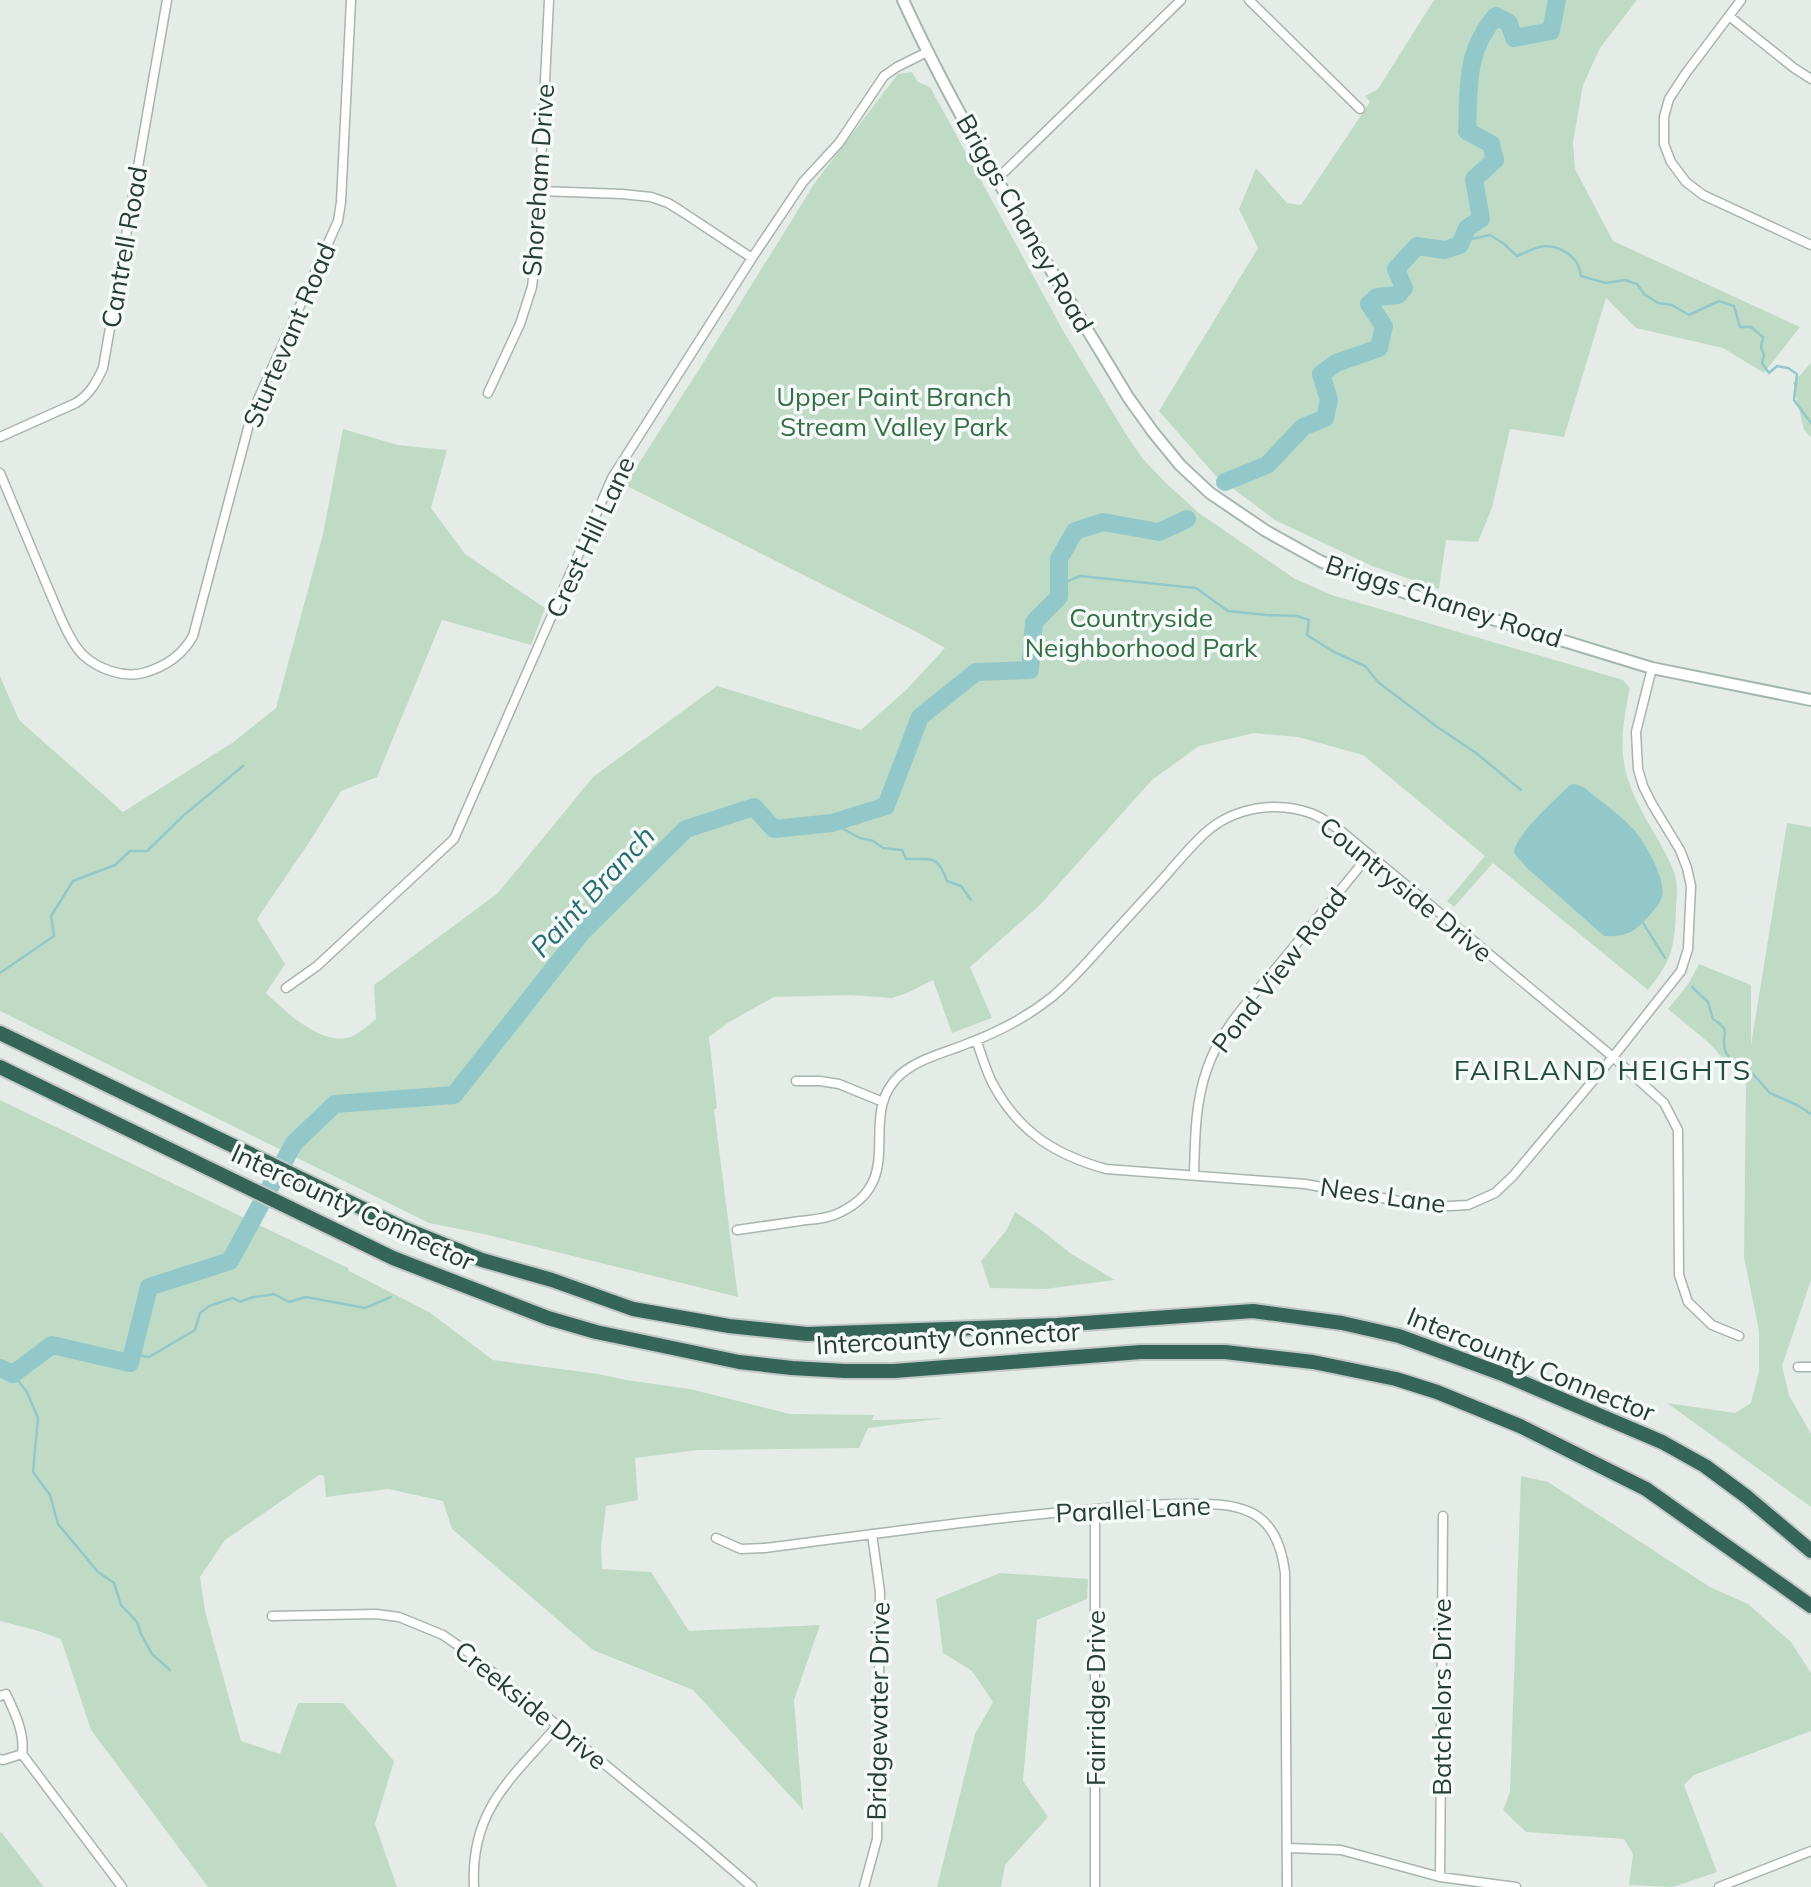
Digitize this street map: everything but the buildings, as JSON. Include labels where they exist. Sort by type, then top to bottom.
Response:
[{"type":"highway","name":"Intercounty Connector","points":[[0,1033],[405,1229],[482,1260],[552,1280],[633,1309],[729,1326],[807,1334],[1057,1325],[1253,1311],[1342,1323],[1399,1336],[1505,1375],[1662,1442],[1705,1466],[1811,1550]]},
{"type":"highway","name":"Intercounty Connector","points":[[0,1067],[393,1258],[548,1318],[596,1332],[739,1362],[845,1371],[894,1371],[1140,1352],[1225,1352],[1313,1362],[1384,1377],[1437,1392],[1520,1426],[1646,1489],[1811,1606]]},
{"type":"highway","points":[[1747,1497],[1811,1539]]},
{"type":"main road","name":"Briggs Chaney Road","points":[[903,0],[927,52],[997,179],[1128,397],[1180,465],[1210,493],[1266,531],[1320,561],[1371,582],[1652,668],[1811,700]]},
{"type":"street","name":"Cantrell Road","points":[[0,438],[76,404],[96,384],[103,368],[167,0]]},
{"type":"street","name":"Sturtevant Road","points":[[0,473],[59,613],[82,654],[110,671],[137,674],[158,669],[173,661],[186,649],[193,636],[252,413],[338,221],[351,0]]},
{"type":"street","name":"Shoreham Drive","points":[[488,393],[520,324],[532,287],[540,191],[549,0]]},
{"type":"street","points":[[997,179],[1181,0]]},
{"type":"street","points":[[1249,0],[1360,109]]},
{"type":"street","points":[[1741,0],[1669,99],[1664,117],[1664,144],[1671,162],[1686,183],[1703,195],[1811,245]]},
{"type":"street","points":[[1728,16],[1811,79]]},
{"type":"street","name":"Crest Hill Lane","points":[[286,988],[317,966],[454,839],[612,478],[803,183],[839,143],[884,76],[927,52]]},
{"type":"street","points":[[540,191],[651,197],[674,207],[752,258]]},
{"type":"street","name":"Nees Lane","points":[[976,1040],[993,1085],[1024,1127],[1052,1148],[1078,1161],[1106,1169],[1305,1184],[1432,1207],[1468,1205],[1494,1193],[1513,1176],[1613,1057],[1681,971],[1688,949],[1691,886],[1688,868],[1652,804],[1638,769],[1636,732],[1652,668]]},
{"type":"street","name":"Countryside Drive","points":[[737,1230],[826,1218],[857,1201],[870,1189],[876,1178],[880,1160],[878,1124],[883,1102],[901,1075],[925,1060],[1016,1022],[1052,997],[1206,832],[1233,814],[1259,807],[1287,807],[1314,814],[1341,831],[1613,1057],[1664,1103],[1678,1130],[1679,1275],[1688,1302],[1712,1325],[1739,1336]]},
{"type":"street","name":"Pond View Road","points":[[1194,1175],[1200,1093],[1220,1039],[1369,855]]},
{"type":"street","points":[[796,1080],[839,1084],[883,1102]]},
{"type":"street","points":[[1798,1367],[1811,1367]]},
{"type":"street","name":"Parallel Lane","points":[[716,1538],[741,1549],[1142,1504],[1223,1504],[1251,1512],[1268,1526],[1276,1537],[1283,1555],[1285,1573],[1287,1887]]},
{"type":"street","name":"Fairridge Drive","points":[[1095,1509],[1095,1887]]},
{"type":"street","name":"Batchelors Drive","points":[[1440,1877],[1443,1516]]},
{"type":"street","name":"Bridgewater Drive","points":[[864,1887],[877,1839],[880,1592],[872,1534]]},
{"type":"street","name":"Creekside Drive","points":[[272,1616],[376,1614],[399,1617],[443,1635],[558,1726],[752,1887]]},
{"type":"street","points":[[0,1696],[6,1694],[20,1728],[22,1754],[122,1887]]},
{"type":"street","points":[[474,1887],[475,1847],[491,1806],[505,1786],[558,1726]]},
{"type":"street","points":[[0,1759],[22,1754]]},
{"type":"street","points":[[1288,1848],[1341,1850],[1440,1877],[1516,1887]]},
{"type":"street","points":[[1719,1887],[1811,1851]]},
{"type":"green space","points":[[1434,0],[1637,0],[1600,48],[1583,85],[1573,142],[1575,169],[1613,241],[1800,327],[1764,373],[1723,348],[1636,328],[1606,298],[1564,437],[1510,429],[1492,508],[1478,542],[1446,540],[1439,589],[1372,566],[1275,520],[1215,475],[1159,411],[1258,248],[1239,209],[1256,168],[1287,203],[1301,205],[1370,102],[1365,96],[1378,89]]},
{"type":"green space","points":[[912,72],[918,82],[930,87],[1065,334],[1129,439],[1143,459],[1199,513],[1295,579],[1332,595],[1623,680],[1630,688],[1623,741],[1626,773],[1637,801],[1672,866],[1677,888],[1671,951],[1663,970],[1648,990],[1493,863],[1454,907],[1447,901],[1485,856],[1363,755],[1298,737],[1254,733],[1199,746],[1152,780],[1040,905],[970,967],[992,1018],[952,1033],[933,980],[892,998],[851,995],[774,997],[729,1022],[709,1037],[717,1108],[714,1110],[738,1297],[484,1234],[429,1223],[0,1011],[0,676],[19,720],[123,812],[232,743],[276,708],[323,534],[343,429],[398,445],[447,450],[431,508],[465,554],[545,608],[531,645],[442,620],[377,777],[341,791],[257,919],[285,964],[266,993],[294,1018],[318,1033],[342,1039],[353,1036],[376,1019],[374,985],[498,893],[593,777],[717,686],[861,730],[907,689],[945,648],[625,485],[816,181],[898,74]]},
{"type":"green space","points":[[1811,363],[1811,437],[1804,430],[1793,383]]},
{"type":"green space","points":[[1787,823],[1811,827],[1811,1280],[1782,1366],[1789,1395],[1811,1434],[1811,1507],[1667,1403],[1735,1413],[1751,1403],[1759,1371],[1759,1331],[1744,1257],[1746,1084],[1709,1043],[1668,1009],[1689,983],[1699,964],[1751,985],[1751,1045]]},
{"type":"green space","points":[[0,1100],[348,1268],[349,1271],[429,1312],[493,1360],[690,1389],[790,1414],[874,1415],[872,1420],[946,1418],[868,1428],[859,1448],[698,1450],[635,1458],[638,1500],[606,1506],[601,1547],[602,1569],[651,1572],[689,1631],[820,1625],[794,1700],[803,1810],[693,1690],[593,1650],[452,1529],[443,1501],[388,1489],[326,1497],[324,1476],[319,1475],[225,1540],[200,1577],[205,1611],[241,1741],[280,1754],[298,1703],[343,1703],[394,1761],[375,1824],[397,1887],[208,1887],[91,1730],[61,1639],[0,1621]]},
{"type":"green space","points":[[1015,1212],[1070,1253],[1115,1280],[1045,1289],[990,1288],[981,1261],[1006,1231]]},
{"type":"green space","points":[[1521,1476],[1548,1482],[1710,1587],[1748,1604],[1791,1642],[1811,1673],[1811,1731],[1694,1775],[1684,1785],[1717,1872],[1673,1887],[1629,1885],[1633,1854],[1624,1839],[1526,1832],[1503,1810],[1510,1792]]},
{"type":"green space","points":[[1000,1573],[1088,1579],[1087,1599],[1037,1620],[1023,1781],[1048,1817],[1005,1865],[1001,1887],[937,1887],[975,1734],[993,1702],[972,1671],[943,1653],[936,1599]]},
{"type":"green space","points":[[0,1832],[2,1833],[44,1887],[0,1887]]},
{"type":"water","points":[[1570,785],[1585,788],[1635,831],[1658,871],[1662,889],[1660,902],[1642,923],[1628,933],[1604,936],[1526,867],[1514,853],[1520,837],[1546,808]]},
{"type":"waterway","name":"Paint Branch","points":[[1225,482],[1267,465],[1303,427],[1325,418],[1329,400],[1321,374],[1336,363],[1379,348],[1384,326],[1369,304],[1377,297],[1398,295],[1404,288],[1396,269],[1417,246],[1445,250],[1460,245],[1467,228],[1481,219],[1474,179],[1495,160],[1491,144],[1467,131],[1469,85],[1474,56],[1486,29],[1496,16],[1509,23],[1514,38],[1551,31],[1557,0]]},
{"type":"waterway","points":[[1460,245],[1471,239],[1490,235],[1517,256],[1542,247],[1554,247],[1573,258],[1581,276],[1606,283],[1625,280],[1637,284],[1644,294],[1658,303],[1672,305],[1689,315],[1719,301],[1734,306],[1740,327],[1751,327],[1763,337],[1762,363],[1769,373],[1777,366],[1788,368],[1797,374],[1794,400],[1811,423]]},
{"type":"waterway","name":"Paint Branch","points":[[0,1368],[13,1374],[52,1345],[130,1363],[149,1287],[230,1261],[294,1143],[335,1104],[454,1095],[583,931],[686,829],[754,807],[774,829],[832,823],[886,806],[920,717],[976,672],[1030,670],[1034,622],[1059,597],[1059,559],[1075,531],[1103,522],[1159,532],[1187,519]]},
{"type":"waterway","points":[[1059,585],[1080,576],[1196,588],[1228,611],[1297,616],[1309,620],[1307,635],[1334,652],[1365,666],[1378,682],[1476,753],[1521,790]]},
{"type":"waterway","points":[[0,973],[54,936],[51,916],[73,881],[115,865],[130,851],[147,851],[183,816],[243,766]]},
{"type":"waterway","points":[[832,823],[883,848],[902,850],[906,859],[936,862],[947,881],[961,886],[971,900]]},
{"type":"waterway","points":[[1643,923],[1665,958]]},
{"type":"waterway","points":[[1692,987],[1708,1002],[1713,1019],[1725,1030],[1724,1045],[1731,1060],[1743,1063],[1770,1093],[1811,1114]]},
{"type":"waterway","points":[[132,1354],[149,1357],[195,1330],[200,1313],[209,1306],[233,1298],[240,1302],[274,1294],[289,1302],[306,1297],[365,1308],[391,1297]]},
{"type":"waterway","points":[[13,1374],[27,1392],[38,1418],[33,1472],[50,1495],[58,1524],[98,1572],[114,1583],[121,1605],[137,1622],[152,1654],[170,1670]]},
{"type":"district","name":"FAIRLAND HEIGHTS","points":[[1603,1069]]},
{"type":"park label","name":"Upper Paint Branch Stream Valley Park","points":[[894,411]]},
{"type":"park label","name":"Countryside Neighborhood Park","points":[[1141,632]]}]
